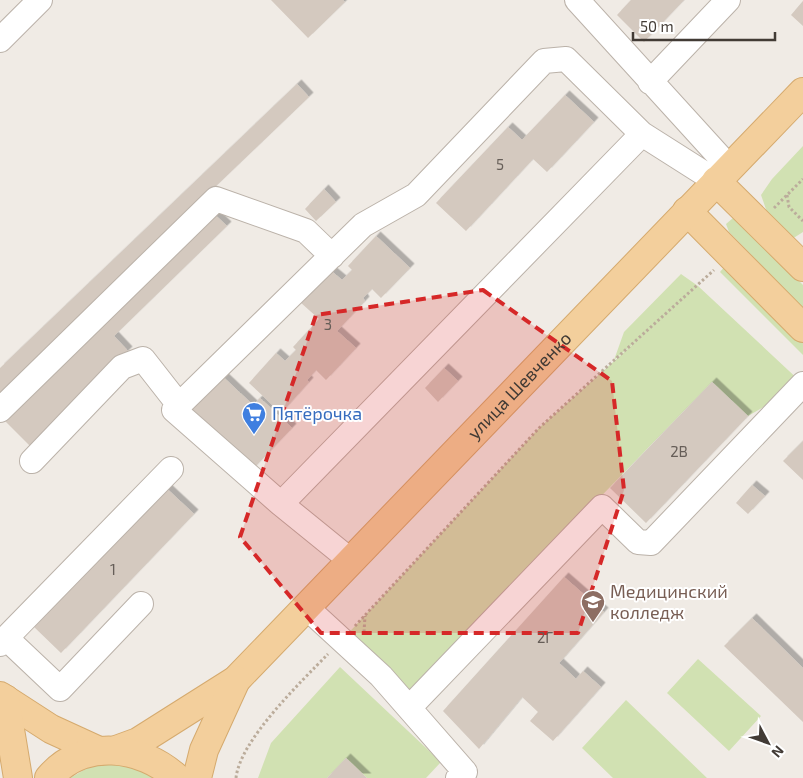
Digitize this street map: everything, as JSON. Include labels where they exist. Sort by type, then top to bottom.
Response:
[{"type":"main road","name":"улица Шевченко","points":[[236,680],[803,92]]},
{"type":"main road","points":[[723,174],[803,267]]},
{"type":"main road","points":[[687,211],[803,328]]},
{"type":"main road","points":[[49,778],[54,772],[75,758],[138,742],[236,680]]},
{"type":"main road","points":[[197,778],[204,750],[236,680]]},
{"type":"main road","points":[[3,697],[51,729],[107,751],[141,754],[163,766],[176,778]]},
{"type":"main road","points":[[3,697],[18,778]]},
{"type":"lane","points":[[0,40],[40,0]]},
{"type":"lane","points":[[577,0],[650,82],[723,174]]},
{"type":"lane","points":[[650,82],[728,0]]},
{"type":"lane","points":[[350,560],[281,504],[174,410],[364,225],[416,195],[544,60],[566,59],[642,134],[723,174]]},
{"type":"lane","points":[[281,504],[642,134]]},
{"type":"lane","points":[[0,410],[216,199],[306,231],[332,256]]},
{"type":"lane","points":[[32,462],[122,368],[143,359],[179,405]]},
{"type":"lane","points":[[409,708],[602,507],[638,542],[651,544],[803,384]]},
{"type":"lane","points":[[141,604],[60,689],[3,641],[171,469]]},
{"type":"lane","points":[[307,608],[381,676],[465,776]]},
{"type":"path","points":[[768,215],[803,179]]},
{"type":"path","points":[[788,195],[789,207],[803,221]]},
{"type":"path","points":[[236,778],[237,766],[275,709],[342,640],[539,428],[707,278]]},
{"type":"highlighted area","points":[[483,290],[612,381],[624,490],[578,633],[321,633],[240,537],[316,315]]},
{"type":"green space","points":[[803,146],[803,232],[792,239],[768,215],[761,195],[772,179]]},
{"type":"green space","points":[[733,218],[740,221],[803,285],[803,308],[729,232],[726,224]]},
{"type":"green space","points":[[725,266],[803,341],[803,355],[720,272]]},
{"type":"green space","points":[[681,274],[698,286],[803,384],[748,416],[712,382],[410,693],[342,640],[539,428],[639,339],[614,360],[624,332]]},
{"type":"green space","points":[[698,659],[761,716],[729,751],[667,693]]},
{"type":"green space","points":[[340,667],[441,762],[426,778],[367,778],[346,758],[327,778],[258,778],[271,743]]},
{"type":"green space","points":[[626,700],[707,778],[613,778],[582,748]]},
{"type":"green space","points":[[109,763],[129,764],[161,778],[70,778],[91,766]]},
{"type":"building","points":[[271,0],[343,0],[345,2],[308,38]]},
{"type":"building","points":[[631,0],[684,0],[644,42],[617,15]]},
{"type":"building","points":[[803,1],[803,26],[791,15]]},
{"type":"building","points":[[297,84],[309,97],[0,393],[0,368]]},
{"type":"building","points":[[565,95],[594,122],[547,172],[533,159],[466,231],[436,203],[508,127],[522,140]]},
{"type":"building","points":[[324,189],[336,202],[316,221],[305,209]]},
{"type":"building","points":[[214,214],[227,226],[114,336],[128,351],[30,446],[3,419]]},
{"type":"building","points":[[376,236],[410,268],[381,298],[372,289],[363,298],[365,301],[337,331],[356,348],[326,380],[316,370],[307,380],[309,382],[281,413],[249,383],[276,353],[285,361],[296,350],[293,347],[319,319],[300,302],[330,270],[342,280],[352,270],[348,266]]},
{"type":"building","points":[[444,368],[458,381],[438,402],[425,388]]},
{"type":"building","points":[[221,375],[253,405],[260,398],[292,428],[250,472],[186,412]]},
{"type":"building","points":[[712,382],[748,416],[646,523],[610,488]]},
{"type":"building","points":[[803,441],[803,480],[783,461]]},
{"type":"building","points":[[752,485],[765,496],[748,514],[736,503]]},
{"type":"building","points":[[165,487],[194,514],[61,653],[33,626]]},
{"type":"building","points":[[564,577],[604,612],[559,663],[576,679],[583,671],[601,687],[553,741],[530,721],[538,712],[522,697],[479,749],[443,711]]},
{"type":"building","points":[[752,618],[803,668],[803,722],[724,646]]},
{"type":"building","points":[[346,758],[367,778],[327,778]]},
{"type":"place","name":"Пятёрочка","points":[[254,435]]},
{"type":"place","name":"Медицинский колледж","points":[[593,623]]}]
